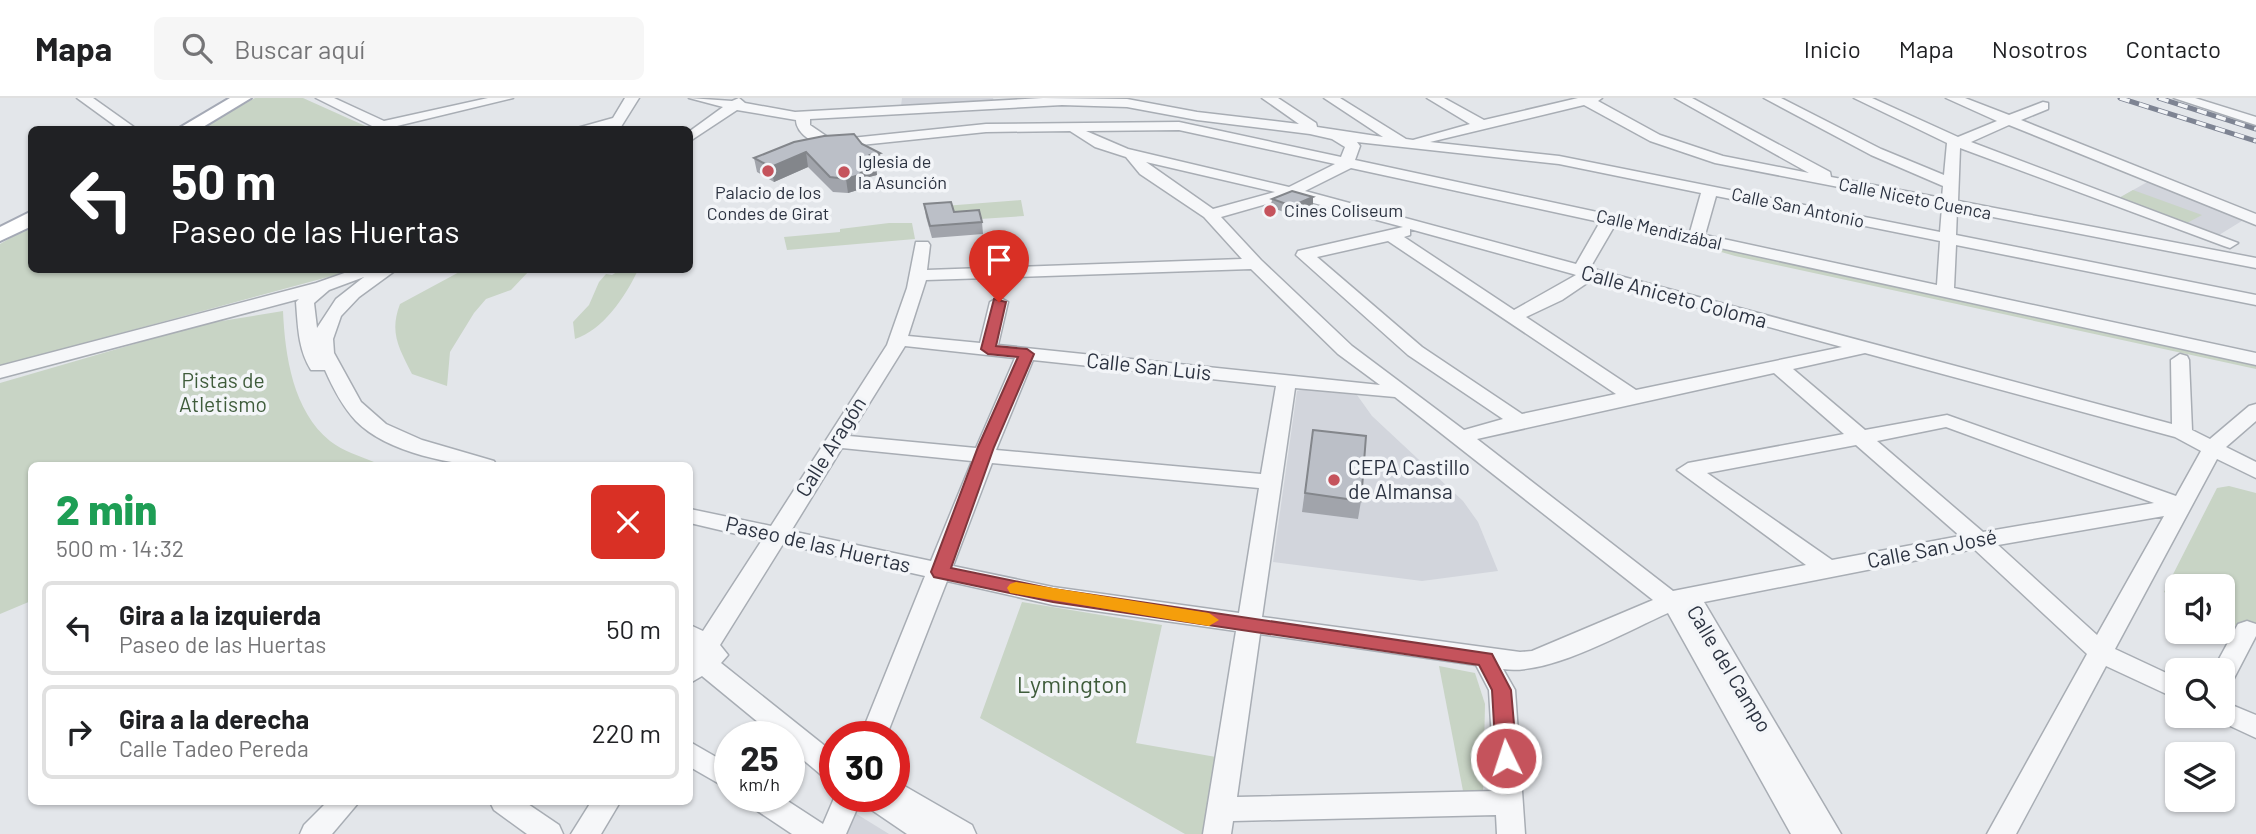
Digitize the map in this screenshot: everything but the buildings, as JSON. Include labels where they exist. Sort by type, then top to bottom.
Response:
[{"type":"main road","points":[[205,118],[235,98]]},
{"type":"main road","points":[[191,126],[243,98]]},
{"type":"main road","points":[[0,235],[28,219]]},
{"type":"street","points":[[84,98],[125,126]]},
{"type":"street","points":[[393,126],[506,98]]},
{"type":"street","points":[[614,125],[632,98]]},
{"type":"street","points":[[695,98],[739,102],[803,116],[1110,102],[1205,124],[1319,131]]},
{"type":"street","points":[[1269,98],[1319,131]]},
{"type":"street","points":[[1331,98],[1405,144],[1591,99]]},
{"type":"street","points":[[1434,98],[1482,125]]},
{"type":"street","points":[[1682,98],[1815,171],[1853,187]]},
{"type":"street","points":[[1771,98],[1876,152],[1951,184]]},
{"type":"street","points":[[1861,98],[1958,142],[2230,243]]},
{"type":"street","points":[[1953,98],[2006,122],[2256,220]]},
{"type":"street","points":[[1945,292],[1953,146],[2043,106],[2025,98]]},
{"type":"street","points":[[2181,98],[2256,121]]},
{"type":"street","points":[[348,109],[361,99]]},
{"type":"street","points":[[328,100],[361,99]]},
{"type":"street","name":"Calle Niceto Cuenca","points":[[1591,99],[1651,136],[1707,156],[1950,206],[2256,263]]},
{"type":"street","points":[[328,100],[387,126]]},
{"type":"street","points":[[693,135],[739,102]]},
{"type":"street","points":[[957,108],[967,130]]},
{"type":"street","name":"Calle Mendizábal","points":[[803,116],[803,126],[824,143],[832,144],[967,130],[1205,124],[1348,162],[2256,359]]},
{"type":"street","points":[[1066,126],[1086,138],[1133,156]]},
{"type":"street","name":"Calle San Antonio","points":[[1319,131],[1337,136],[1541,158],[2256,299]]},
{"type":"street","points":[[1210,214],[1255,206],[1291,193],[1348,162],[1353,146],[1337,136]]},
{"type":"street","name":"Calle Aniceto Coloma","points":[[1133,156],[1208,170],[2182,433],[2256,471]]},
{"type":"street","name":"Calle del Campo","points":[[1133,156],[1145,171],[1210,214],[1255,264],[1345,350],[1677,600],[1699,611],[1826,834]]},
{"type":"street","points":[[1696,239],[1710,190]]},
{"type":"street","points":[[1515,317],[1556,296],[1585,273],[1610,219]]},
{"type":"street","points":[[1414,226],[1392,236],[1304,255],[1415,351],[1519,421]]},
{"type":"street","points":[[2213,255],[2256,226]]},
{"type":"street","points":[[1392,236],[1633,397]]},
{"type":"street","name":"Calle Aragón","points":[[695,653],[774,536],[898,340],[919,275],[922,245]]},
{"type":"street","points":[[919,275],[1255,264]]},
{"type":"street","points":[[318,295],[361,273]]},
{"type":"street","points":[[212,315],[318,295],[380,273]]},
{"type":"street","points":[[328,319],[361,286],[383,273]]},
{"type":"street","points":[[318,295],[310,349],[345,415],[360,430],[377,439],[437,462]]},
{"type":"street","points":[[0,372],[212,315],[318,295],[337,296],[328,319],[323,344],[355,407],[366,419],[398,437],[475,462]]},
{"type":"street","points":[[988,349],[999,302]]},
{"type":"street","name":"Calle San Luis","points":[[898,340],[1286,382],[1401,391]]},
{"type":"street","points":[[1461,437],[1519,421],[1862,348]]},
{"type":"street","points":[[879,721],[940,572],[985,456],[986,447],[1027,354]]},
{"type":"street","points":[[2179,359],[2182,433]]},
{"type":"street","points":[[1779,367],[1979,540],[2084,634],[2101,653],[2165,683]]},
{"type":"street","points":[[1286,382],[1219,821],[1510,803]]},
{"type":"street","points":[[2001,834],[2101,653],[2137,580],[2182,506],[2212,449],[2256,410]]},
{"type":"street","points":[[1828,569],[1688,472],[1690,468],[1947,421],[2182,506]]},
{"type":"street","points":[[834,441],[1270,482]]},
{"type":"street","name":"Calle San José","points":[[1677,600],[1979,540],[2182,506]]},
{"type":"street","name":"Paseo de las Huertas","points":[[693,517],[1053,596],[1249,626],[1520,662],[1535,660],[1677,600]]},
{"type":"street","name":"Calle del Campo","points":[[1677,600],[1806,834]]},
{"type":"street","points":[[2232,658],[2247,630]]},
{"type":"street","points":[[695,653],[819,740]]},
{"type":"street","points":[[695,653],[819,757]]},
{"type":"street","points":[[1485,659],[1502,690],[1511,834]]},
{"type":"street","points":[[1502,690],[1535,660]]},
{"type":"street","points":[[2235,717],[2256,727]]},
{"type":"street","points":[[693,755],[714,769]]},
{"type":"street","points":[[910,802],[962,834]]},
{"type":"street","points":[[314,834],[342,805]]},
{"type":"street","points":[[508,805],[549,834]]},
{"type":"street","points":[[585,834],[604,805]]},
{"type":"street","points":[[781,812],[815,834]]},
{"type":"street","points":[[832,834],[842,812]]},
{"type":"street","points":[[896,812],[931,834]]},
{"type":"shaded area","points":[[902,98],[993,98],[994,101],[901,106]]},
{"type":"shaded area","points":[[2149,181],[2245,219],[2219,235],[2119,198]]},
{"type":"shaded area","points":[[1303,389],[1357,395],[1372,416],[1463,501],[1478,522],[1498,571],[1422,581],[1273,562],[1297,391]]},
{"type":"shaded area","points":[[855,813],[889,834],[847,834]]},
{"type":"green space","points":[[255,98],[303,98],[365,126],[205,126]]},
{"type":"green space","points":[[2133,190],[2202,215],[2187,223],[2119,198]]},
{"type":"green space","points":[[1021,200],[1024,216],[980,219],[980,222],[955,225],[952,214],[944,206]]},
{"type":"green space","points":[[912,223],[915,239],[787,250],[784,237],[840,232],[840,229]]},
{"type":"green space","points":[[28,228],[28,273],[343,273],[0,366],[0,244]]},
{"type":"green space","points":[[1696,239],[2256,359],[2256,369],[1735,256],[1704,247]]},
{"type":"green space","points":[[457,273],[527,273],[511,290],[486,299],[474,313],[450,352],[447,386],[412,374],[397,340],[395,324],[400,304]]},
{"type":"green space","points":[[636,273],[612,312],[595,328],[575,339],[573,322],[589,305],[599,282],[606,274]]},
{"type":"green space","name":"Pistas de Atletismo","points":[[283,311],[293,382],[307,414],[317,429],[330,441],[374,462],[28,462],[28,602],[0,614],[0,383],[203,324]]},
{"type":"green space","points":[[2229,486],[2256,493],[2256,635],[2235,625],[2235,574],[2173,574],[2217,488]]},
{"type":"green space","name":"Lymington","points":[[1022,602],[1162,625],[1136,743],[1216,757],[1202,834],[1185,834],[980,718]]},
{"type":"green space","points":[[1439,666],[1475,673],[1485,704],[1483,796],[1464,796]]},
{"type":"railway","points":[[2120,98],[2256,141]]},
{"type":"railway","points":[[2159,98],[2256,129]]},
{"type":"slow traffic","points":[[1016,588],[1209,620]]},
{"type":"place","name":"Palacio de los Condes de Girat","points":[[768,171]]},
{"type":"place","name":"Iglesia de la Asunción","points":[[844,172]]},
{"type":"place","name":"Cines Coliseum","points":[[1270,211]]},
{"type":"place","name":"CEPA Castillo de Almansa","points":[[1334,480]]},
{"type":"route","points":[[999,302],[988,349],[1027,354],[986,447],[985,456],[940,572],[1053,596],[1485,659],[1502,690],[1506,758]]}]
